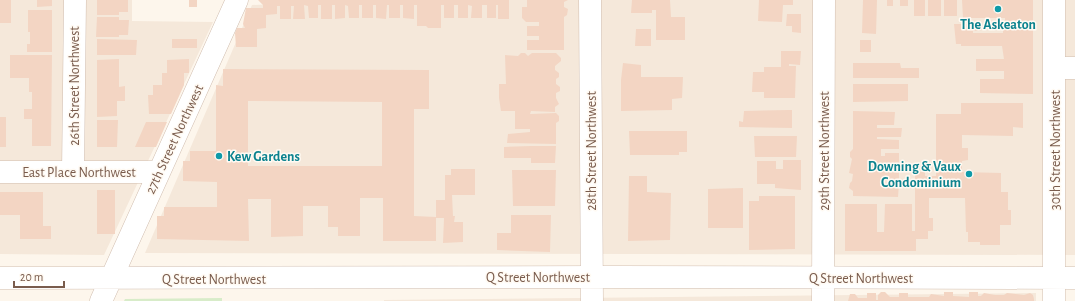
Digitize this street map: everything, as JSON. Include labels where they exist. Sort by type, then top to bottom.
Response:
[{"type":"street","name":"26th Street Northwest","points":[[73,172],[75,0]]},
{"type":"street","name":"27th Street Northwest","points":[[111,279],[236,0]]},
{"type":"street","name":"28th Street Northwest","points":[[590,0],[592,301]]},
{"type":"street","name":"29th Street Northwest","points":[[824,0],[824,301]]},
{"type":"street","name":"30th Street Northwest","points":[[1054,0],[1065,68],[1065,278],[1054,301]]},
{"type":"street","name":"East Place Northwest","points":[[0,172],[158,172]]},
{"type":"street","name":"Q Street Northwest","points":[[0,278],[1065,278]]},
{"type":"street","points":[[101,301],[111,279]]},
{"type":"shaded area","points":[[0,0],[132,0],[132,21],[213,22],[104,255],[0,254]]},
{"type":"shaded area","points":[[278,0],[1075,0],[1075,255],[145,253],[252,5],[278,4]]},
{"type":"shaded area","points":[[1036,293],[1036,301],[384,301],[384,300]]},
{"type":"green space","points":[[222,298],[222,301],[124,301],[125,299]]},
{"type":"building","points":[[0,0],[11,0],[11,23],[0,23]]},
{"type":"building","points":[[37,0],[52,0],[52,6],[37,7]]},
{"type":"building","points":[[97,0],[128,0],[128,12],[119,12],[119,15],[97,15]]},
{"type":"building","points":[[189,0],[197,0],[197,7],[189,7]]},
{"type":"building","points":[[258,0],[509,0],[509,19],[498,19],[498,5],[496,5],[496,18],[487,18],[487,5],[482,5],[482,18],[471,18],[472,6],[468,5],[468,18],[458,18],[458,5],[454,5],[454,18],[444,18],[444,5],[441,5],[441,28],[428,28],[426,26],[417,26],[417,5],[414,5],[414,19],[403,18],[403,5],[400,5],[400,18],[389,18],[389,5],[387,5],[386,19],[376,18],[376,5],[373,5],[373,18],[362,18],[362,5],[359,5],[359,18],[349,18],[348,6],[345,5],[345,18],[335,19],[335,5],[332,5],[332,19],[321,19],[321,5],[318,5],[318,18],[309,18],[308,6],[304,5],[305,19],[293,19],[294,6],[291,6],[291,19],[280,19],[280,6],[277,6],[277,14],[266,15],[266,28],[257,29],[257,47],[236,47],[235,33],[237,28],[245,28],[243,24],[246,8],[263,8],[263,5]]},
{"type":"building","points":[[527,0],[568,0],[564,2],[564,7],[568,9],[567,15],[564,17],[564,50],[527,50],[527,40],[539,40],[539,36],[527,36],[527,26],[539,26],[539,22],[526,22],[522,18],[522,7],[527,7]]},
{"type":"building","points":[[632,0],[670,0],[671,17],[685,17],[685,40],[656,40],[656,10],[652,10],[652,13],[631,13]]},
{"type":"building","points":[[759,0],[793,0],[793,5],[783,5],[782,22],[758,21]]},
{"type":"building","points":[[863,0],[877,0],[876,34],[862,33]]},
{"type":"building","points":[[887,0],[893,0],[893,6],[887,6]]},
{"type":"building","points":[[900,0],[908,0],[908,6],[900,6]]},
{"type":"building","points":[[914,0],[925,0],[925,16],[914,16]]},
{"type":"building","points":[[928,0],[941,0],[941,16],[928,16]]},
{"type":"building","points":[[944,0],[957,0],[957,16],[944,16]]},
{"type":"building","name":"The Askeaton","points":[[962,0],[1033,0],[1033,23],[1005,23],[1005,18],[963,18]]},
{"type":"building","points":[[28,10],[52,10],[52,52],[27,52],[27,44],[30,44],[30,32],[28,32]]},
{"type":"building","points":[[787,14],[801,14],[801,33],[792,32],[792,26],[786,26]]},
{"type":"building","points":[[97,17],[119,17],[119,20],[129,20],[128,35],[119,35],[119,37],[96,37]]},
{"type":"building","points":[[954,24],[982,24],[982,30],[973,31],[973,33],[1003,33],[1003,28],[1033,28],[1033,94],[980,93],[980,79],[1004,79],[1004,71],[976,71],[976,59],[1004,59],[1002,46],[961,46],[961,44],[956,44]]},
{"type":"building","points":[[636,29],[651,29],[651,46],[635,46]]},
{"type":"building","points":[[97,39],[137,40],[136,55],[97,55]]},
{"type":"building","points":[[172,39],[197,39],[197,48],[172,48]]},
{"type":"building","points":[[860,40],[871,40],[871,52],[860,52]]},
{"type":"building","points":[[781,51],[801,51],[800,65],[789,64],[789,66],[796,66],[795,98],[764,98],[764,92],[752,92],[753,72],[764,72],[764,67],[781,67]]},
{"type":"building","points":[[521,53],[525,53],[528,56],[532,53],[556,53],[561,58],[561,61],[555,66],[555,70],[559,73],[559,77],[556,79],[556,84],[560,87],[560,91],[556,93],[556,98],[559,104],[555,107],[555,112],[531,111],[530,114],[556,113],[559,116],[559,121],[556,123],[556,144],[507,143],[508,134],[530,132],[530,129],[515,129],[515,111],[501,111],[499,98],[499,84],[506,84],[505,55],[518,56]]},
{"type":"building","points":[[10,55],[52,55],[51,146],[32,146],[32,119],[24,119],[24,109],[32,109],[32,92],[29,92],[29,78],[10,78]]},
{"type":"building","points":[[119,59],[119,87],[125,86],[125,101],[117,101],[117,116],[97,117],[97,60]]},
{"type":"building","points":[[189,59],[189,73],[184,73],[184,85],[171,114],[149,114],[148,95],[153,95],[153,85],[162,85],[162,73],[167,73],[167,60]]},
{"type":"building","points":[[623,63],[641,65],[641,77],[683,77],[682,98],[672,99],[672,110],[621,111],[621,80]]},
{"type":"building","points":[[853,63],[900,63],[901,68],[919,68],[919,78],[853,78]]},
{"type":"building","name":"Kew Gardens","points":[[223,69],[429,70],[429,109],[414,109],[414,216],[436,217],[436,200],[445,200],[445,175],[451,175],[451,169],[475,169],[475,195],[452,195],[453,216],[455,216],[454,222],[463,222],[463,242],[443,243],[444,218],[436,218],[436,241],[383,241],[383,198],[360,198],[360,236],[338,236],[338,227],[328,227],[328,206],[303,206],[303,236],[271,237],[271,199],[248,199],[249,241],[157,239],[157,216],[164,216],[164,207],[217,207],[217,182],[183,181],[183,161],[190,161],[190,151],[216,151],[216,85],[223,86]],"holes":[[[248,101],[382,102],[382,166],[248,166]]]},
{"type":"building","points":[[853,84],[908,84],[908,101],[853,102]]},
{"type":"building","name":"Downing & Vaux Condominium","points":[[961,103],[1023,103],[1023,128],[1013,127],[1013,136],[962,135],[962,148],[968,148],[968,160],[962,161],[962,172],[1001,173],[1001,192],[1008,192],[1008,210],[1011,210],[1011,225],[1000,225],[1000,245],[980,245],[980,242],[968,242],[968,232],[966,232],[965,198],[929,198],[929,218],[933,218],[933,231],[928,231],[928,239],[916,239],[916,251],[845,251],[845,204],[877,204],[877,232],[884,232],[885,204],[912,204],[912,231],[915,231],[915,172],[925,172],[925,176],[936,176],[936,114],[961,114]]},
{"type":"building","points":[[792,110],[792,128],[739,127],[739,121],[743,122],[744,111]]},
{"type":"building","points":[[853,111],[895,112],[894,125],[877,125],[877,128],[902,128],[901,137],[877,137],[877,139],[899,140],[899,149],[881,149],[881,156],[885,156],[885,153],[899,153],[899,165],[881,165],[881,171],[884,171],[884,168],[899,169],[899,181],[880,181],[880,186],[884,186],[884,184],[899,184],[898,197],[853,196],[853,191],[849,188],[853,174],[849,173],[852,159],[850,157],[850,152],[853,149]]},
{"type":"building","points":[[0,117],[6,117],[6,147],[0,147]]},
{"type":"building","points":[[97,120],[118,120],[117,147],[97,147]]},
{"type":"building","points":[[146,122],[167,122],[156,147],[135,147]]},
{"type":"building","points":[[629,131],[687,131],[687,152],[679,152],[679,155],[630,155]]},
{"type":"building","points":[[754,136],[797,136],[796,157],[755,157]]},
{"type":"building","points":[[556,146],[555,163],[531,163],[531,158],[504,158],[504,147]]},
{"type":"building","points":[[783,160],[801,160],[801,190],[775,188],[775,184],[757,184],[757,161],[776,161],[776,169],[783,169]]},
{"type":"building","points":[[512,170],[556,170],[555,206],[513,206]]},
{"type":"building","points":[[629,176],[647,176],[647,192],[671,193],[670,240],[628,241]]},
{"type":"building","points":[[743,188],[743,228],[708,228],[708,189]]},
{"type":"building","points":[[97,190],[115,190],[115,234],[97,234]]},
{"type":"building","points":[[0,192],[43,192],[43,226],[51,226],[51,239],[20,239],[20,215],[0,215]]},
{"type":"building","points":[[759,196],[795,196],[795,249],[749,250],[749,201],[759,201]]},
{"type":"building","points":[[511,215],[551,215],[550,252],[497,250],[497,233],[511,233]]},
{"type":"building","points":[[881,292],[885,292],[890,297],[899,297],[899,293],[908,293],[908,297],[929,297],[931,294],[944,296],[944,292],[953,292],[953,296],[969,297],[969,292],[978,292],[978,296],[981,296],[984,293],[995,295],[1004,295],[1007,293],[1024,295],[1030,293],[1033,295],[1034,301],[848,301],[850,294],[855,294],[858,298],[867,298],[867,293],[876,293],[876,300],[878,300],[878,295]]},
{"type":"place","name":"The Askeaton","points":[[998,9]]},
{"type":"place","name":"Kew Gardens","points":[[219,156]]},
{"type":"place","name":"Downing & Vaux Condominium","points":[[969,174]]}]
